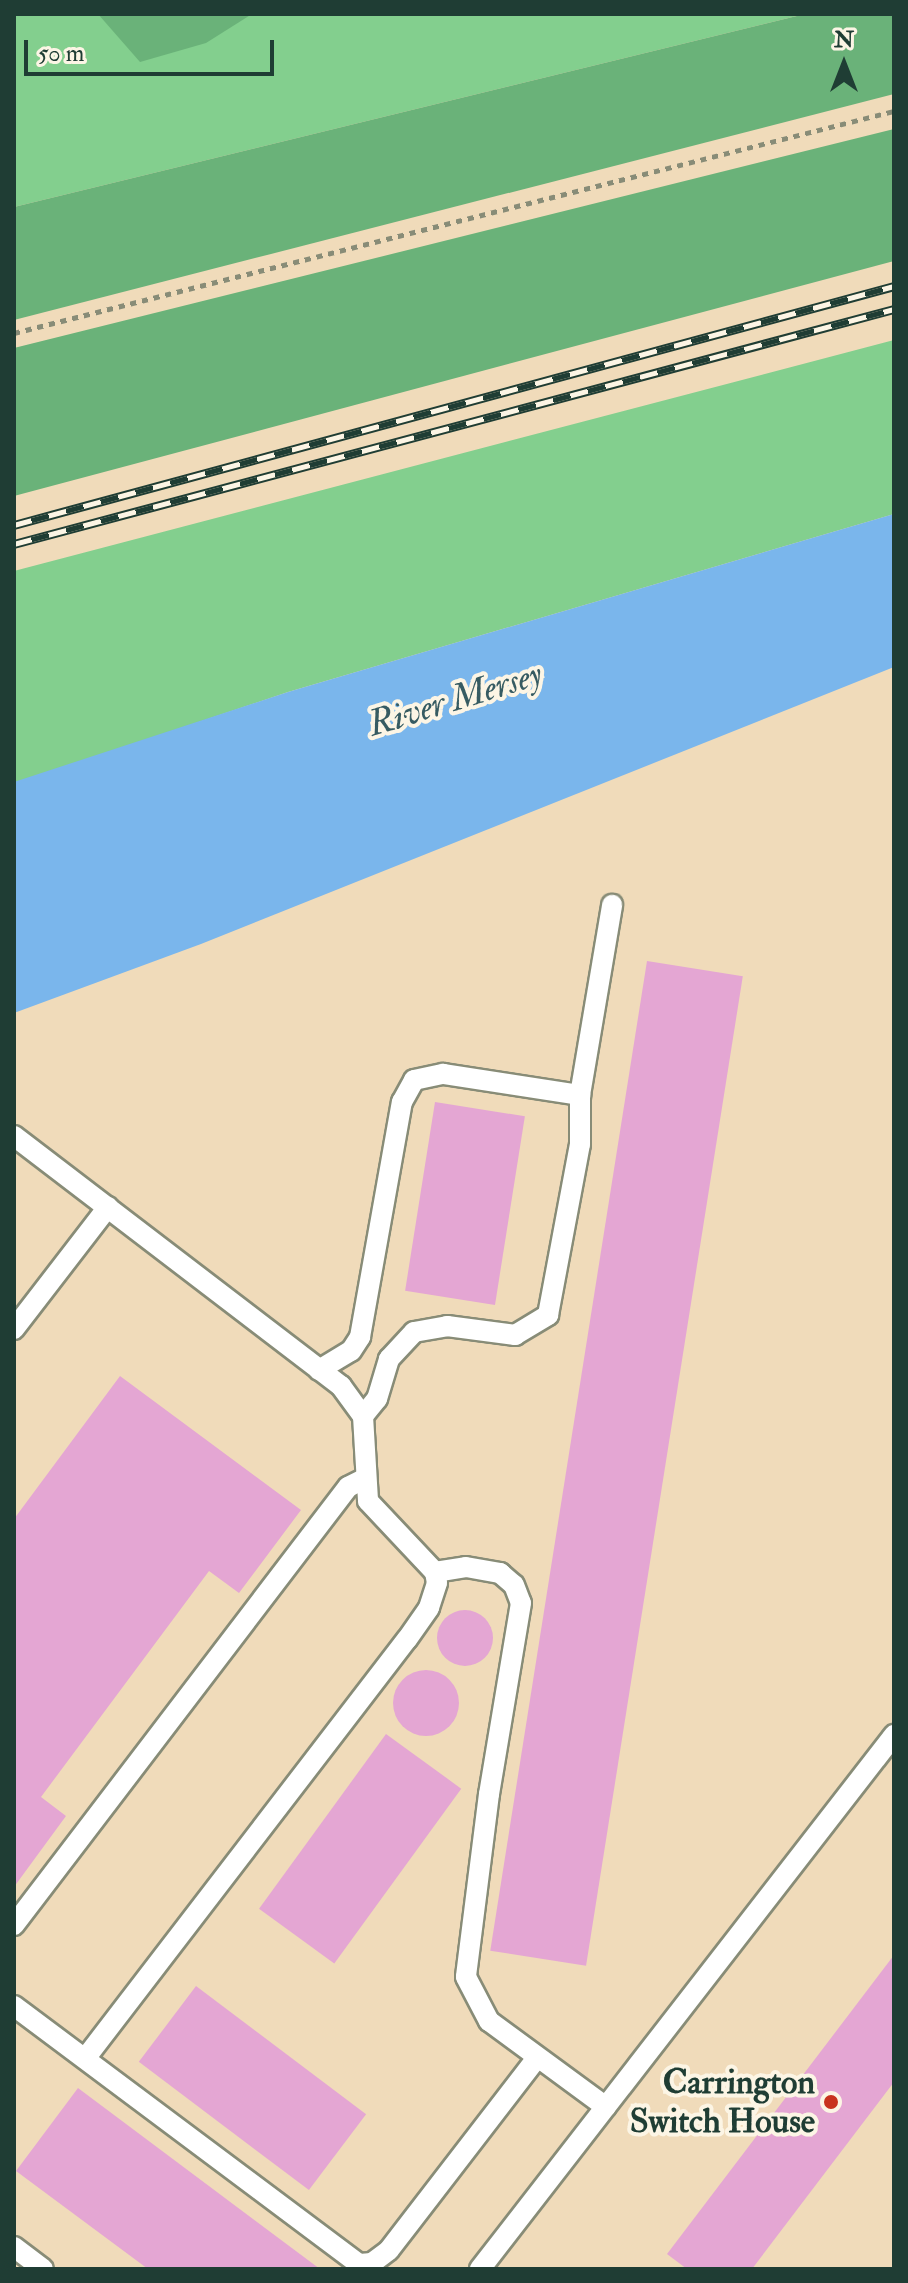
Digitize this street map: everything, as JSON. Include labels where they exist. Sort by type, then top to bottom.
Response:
[{"type":"lane","points":[[363,1416],[377,1399],[389,1359],[414,1332],[447,1326],[515,1335],[548,1315],[580,1144],[580,1095],[612,905]]},
{"type":"lane","points":[[319,1370],[351,1351],[360,1337],[402,1102],[414,1080],[443,1074],[580,1095]]},
{"type":"lane","points":[[14,1136],[341,1386],[363,1416],[364,1479],[368,1501],[435,1572],[436,1595],[414,1629],[87,2056]]},
{"type":"lane","points":[[14,1329],[108,1207]]},
{"type":"lane","points":[[14,1925],[348,1487],[364,1479]]},
{"type":"lane","points":[[435,1572],[484,1568],[514,1585],[521,1603],[484,1824],[466,1977],[489,2021],[606,2107]]},
{"type":"lane","points":[[480,2269],[894,1735]]},
{"type":"lane","points":[[14,2006],[87,2056],[363,2267],[389,2250],[537,2058]]},
{"type":"lane","points":[[14,2247],[43,2269]]},
{"type":"path","points":[[14,333],[894,111]]},
{"type":"green space","points":[[14,14],[805,14],[14,207]]},
{"type":"green space","points":[[98,14],[252,14],[206,43],[140,62]]},
{"type":"green space","points":[[805,14],[894,14],[894,94],[14,320],[14,207]]},
{"type":"green space","points":[[894,129],[894,261],[14,496],[14,348]]},
{"type":"green space","points":[[894,340],[894,514],[288,692],[14,784],[14,571]]},
{"type":"water","name":"River Mersey","points":[[894,514],[894,667],[201,944],[14,1013],[14,782],[288,692]]},
{"type":"building","points":[[647,961],[743,976],[586,1966],[490,1951]]},
{"type":"building","points":[[435,1102],[525,1116],[495,1305],[405,1291]]},
{"type":"building","points":[[120,1376],[301,1510],[239,1593],[209,1571],[41,1797],[66,1816],[14,1887],[14,1519]]},
{"type":"building","points":[[465,1610],[485,1618],[493,1638],[485,1658],[465,1666],[445,1658],[437,1638],[445,1618]]},
{"type":"building","points":[[419,1670],[433,1670],[445,1675],[454,1684],[459,1703],[457,1716],[450,1727],[433,1736],[419,1736],[407,1731],[398,1722],[393,1710],[393,1696],[398,1684],[407,1675]]},
{"type":"building","points":[[386,1734],[461,1789],[334,1963],[259,1909]]},
{"type":"building","name":"Carrington Switch House","points":[[894,1955],[894,2082],[752,2269],[687,2269],[667,2254]]},
{"type":"building","points":[[196,1986],[366,2114],[309,2190],[139,2062]]},
{"type":"building","points":[[78,2088],[320,2269],[148,2269],[16,2171]]},
{"type":"railway","points":[[14,525],[894,286]]},
{"type":"railway","points":[[14,544],[894,309]]},
{"type":"place","name":"Carrington Switch House","points":[[831,2102]]}]
